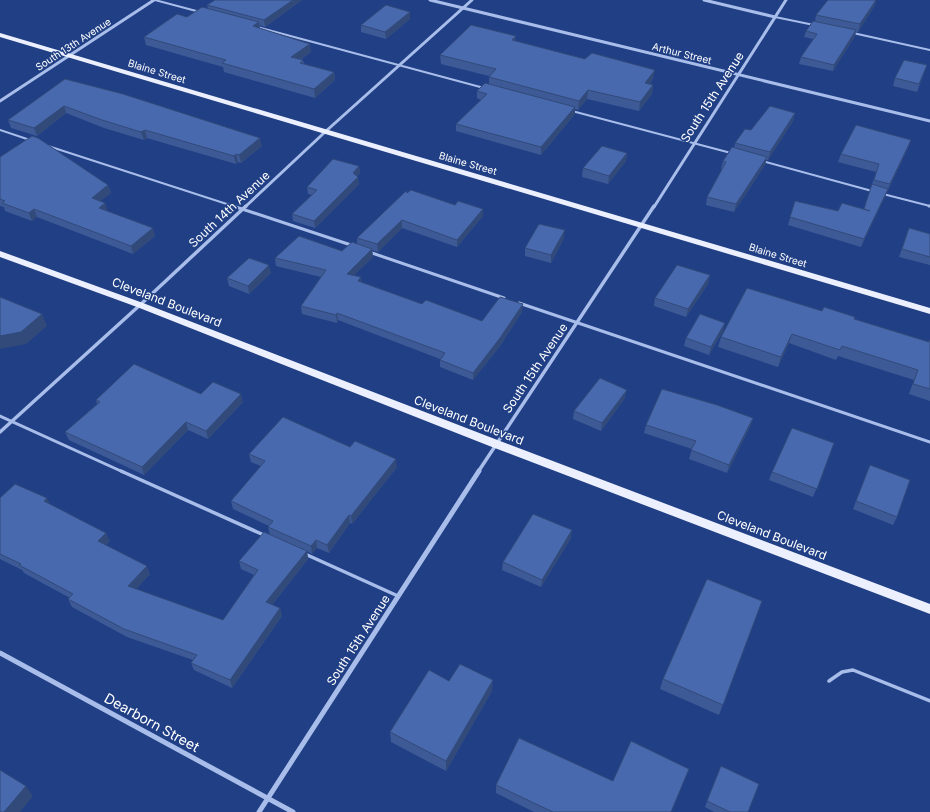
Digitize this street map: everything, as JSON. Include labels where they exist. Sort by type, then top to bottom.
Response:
[{"type":"main road","name":"Blaine Street","points":[[0,34],[930,311]]},
{"type":"main road","name":"Cleveland Boulevard","points":[[0,254],[140,305],[496,444],[930,609]]},
{"type":"street","name":"South 13th Avenue","points":[[0,101],[155,0]]},
{"type":"street","name":"Arthur Street","points":[[430,0],[930,122]]},
{"type":"street","name":"South 14th Avenue","points":[[0,432],[140,305],[325,132],[472,0]]},
{"type":"street","points":[[704,0],[775,16]]},
{"type":"street","name":"South 15th Avenue","points":[[259,812],[496,444],[695,144],[786,0]]},
{"type":"street","name":"Dearborn Street","points":[[0,653],[293,812]]},
{"type":"lane","points":[[155,0],[201,12]]},
{"type":"lane","points":[[775,16],[822,26]]},
{"type":"lane","points":[[254,27],[490,89]]},
{"type":"lane","points":[[853,33],[930,50]]},
{"type":"lane","points":[[566,109],[733,154]]},
{"type":"lane","points":[[0,130],[30,140]]},
{"type":"lane","points":[[46,145],[354,247]]},
{"type":"lane","points":[[756,160],[930,206]]},
{"type":"lane","points":[[362,249],[510,300]]},
{"type":"lane","points":[[518,303],[930,442]]},
{"type":"lane","points":[[0,416],[270,538]]},
{"type":"lane","points":[[298,550],[398,596]]},
{"type":"lane","points":[[829,681],[842,672],[853,670],[930,701]]},
{"type":"building","points":[[215,0],[293,0],[264,20],[207,5]]},
{"type":"building","points":[[828,0],[876,0],[860,24],[816,15]]},
{"type":"building","points":[[386,5],[410,12],[385,32],[361,25]]},
{"type":"building","points":[[202,7],[259,22],[253,26],[310,44],[291,57],[303,60],[300,63],[334,72],[314,89],[222,63],[226,60],[144,37],[177,14],[187,17]]},
{"type":"building","points":[[813,21],[856,30],[834,65],[801,57],[817,34],[806,31]]},
{"type":"building","points":[[471,25],[516,36],[512,40],[585,59],[592,53],[655,70],[645,83],[653,85],[640,102],[588,90],[579,101],[489,77],[496,69],[440,55]]},
{"type":"building","points":[[904,60],[927,65],[919,84],[895,78]]},
{"type":"building","points":[[65,79],[123,94],[260,138],[239,155],[236,154],[234,156],[145,130],[141,132],[64,106],[34,128],[8,120]]},
{"type":"building","points":[[485,83],[575,107],[541,147],[456,124],[487,94],[477,91]]},
{"type":"building","points":[[770,106],[795,113],[770,152],[735,143],[745,129],[751,130]]},
{"type":"building","points":[[856,125],[911,140],[890,184],[874,180],[879,164],[841,154]]},
{"type":"building","points":[[32,136],[38,138],[108,185],[92,198],[105,203],[99,208],[153,228],[131,246],[34,209],[29,213],[2,203],[5,201],[0,199],[0,157]]},
{"type":"building","points":[[602,146],[627,153],[609,176],[583,168]]},
{"type":"building","points":[[732,147],[767,157],[736,204],[707,197],[726,162],[723,161]]},
{"type":"building","points":[[333,159],[359,166],[353,173],[358,177],[314,221],[292,214],[317,190],[307,187]]},
{"type":"building","points":[[872,184],[888,189],[864,239],[790,217],[795,201],[838,211],[842,203],[870,211],[864,209]]},
{"type":"building","points":[[411,190],[455,205],[458,201],[483,209],[457,240],[402,220],[377,244],[357,238],[406,191],[407,193]]},
{"type":"building","points":[[539,224],[565,230],[551,255],[525,248]]},
{"type":"building","points":[[909,228],[930,234],[930,257],[902,249]]},
{"type":"building","points":[[299,236],[342,251],[352,242],[372,249],[347,274],[361,277],[358,281],[422,304],[426,300],[482,321],[500,297],[523,304],[500,338],[473,373],[440,360],[445,353],[337,313],[336,315],[301,306],[326,270],[275,258]]},
{"type":"building","points":[[249,258],[269,265],[248,286],[227,278]]},
{"type":"building","points":[[677,265],[710,275],[688,309],[655,298]]},
{"type":"building","points":[[747,288],[822,311],[824,307],[855,317],[854,319],[929,342],[930,340],[930,389],[913,384],[918,370],[842,346],[840,350],[792,334],[781,357],[721,337]]},
{"type":"building","points":[[0,297],[42,314],[21,332],[0,336]]},
{"type":"building","points":[[700,314],[725,323],[711,347],[686,338]]},
{"type":"building","points":[[134,364],[201,394],[213,382],[241,394],[206,431],[186,422],[142,467],[65,432],[100,402],[96,400]]},
{"type":"building","points":[[600,378],[627,390],[602,423],[574,411]]},
{"type":"building","points":[[662,389],[717,405],[753,418],[729,465],[691,450],[696,441],[646,425]]},
{"type":"building","points":[[283,417],[350,447],[355,441],[396,459],[351,516],[349,515],[327,545],[316,540],[311,546],[268,527],[273,521],[231,501],[265,461],[249,454]]},
{"type":"building","points":[[792,428],[834,443],[817,489],[772,472]]},
{"type":"building","points":[[870,465],[910,480],[897,517],[856,501]]},
{"type":"building","points":[[15,484],[47,498],[44,501],[106,533],[98,541],[147,566],[128,586],[223,620],[258,570],[239,561],[264,532],[307,551],[266,602],[280,608],[230,680],[191,663],[197,655],[124,629],[68,599],[73,594],[19,565],[21,564],[0,554],[0,498]]},
{"type":"building","points":[[533,514],[572,530],[542,580],[503,562]]},
{"type":"building","points":[[707,579],[762,601],[723,705],[663,679]]},
{"type":"building","points":[[460,664],[493,680],[446,761],[390,732],[429,670],[449,681]]},
{"type":"building","points":[[519,738],[613,781],[631,741],[689,769],[671,812],[553,812],[496,785]]},
{"type":"building","points":[[721,766],[759,784],[748,812],[730,812],[707,801]]},
{"type":"building","points":[[0,770],[26,786],[4,812],[0,812]]}]
